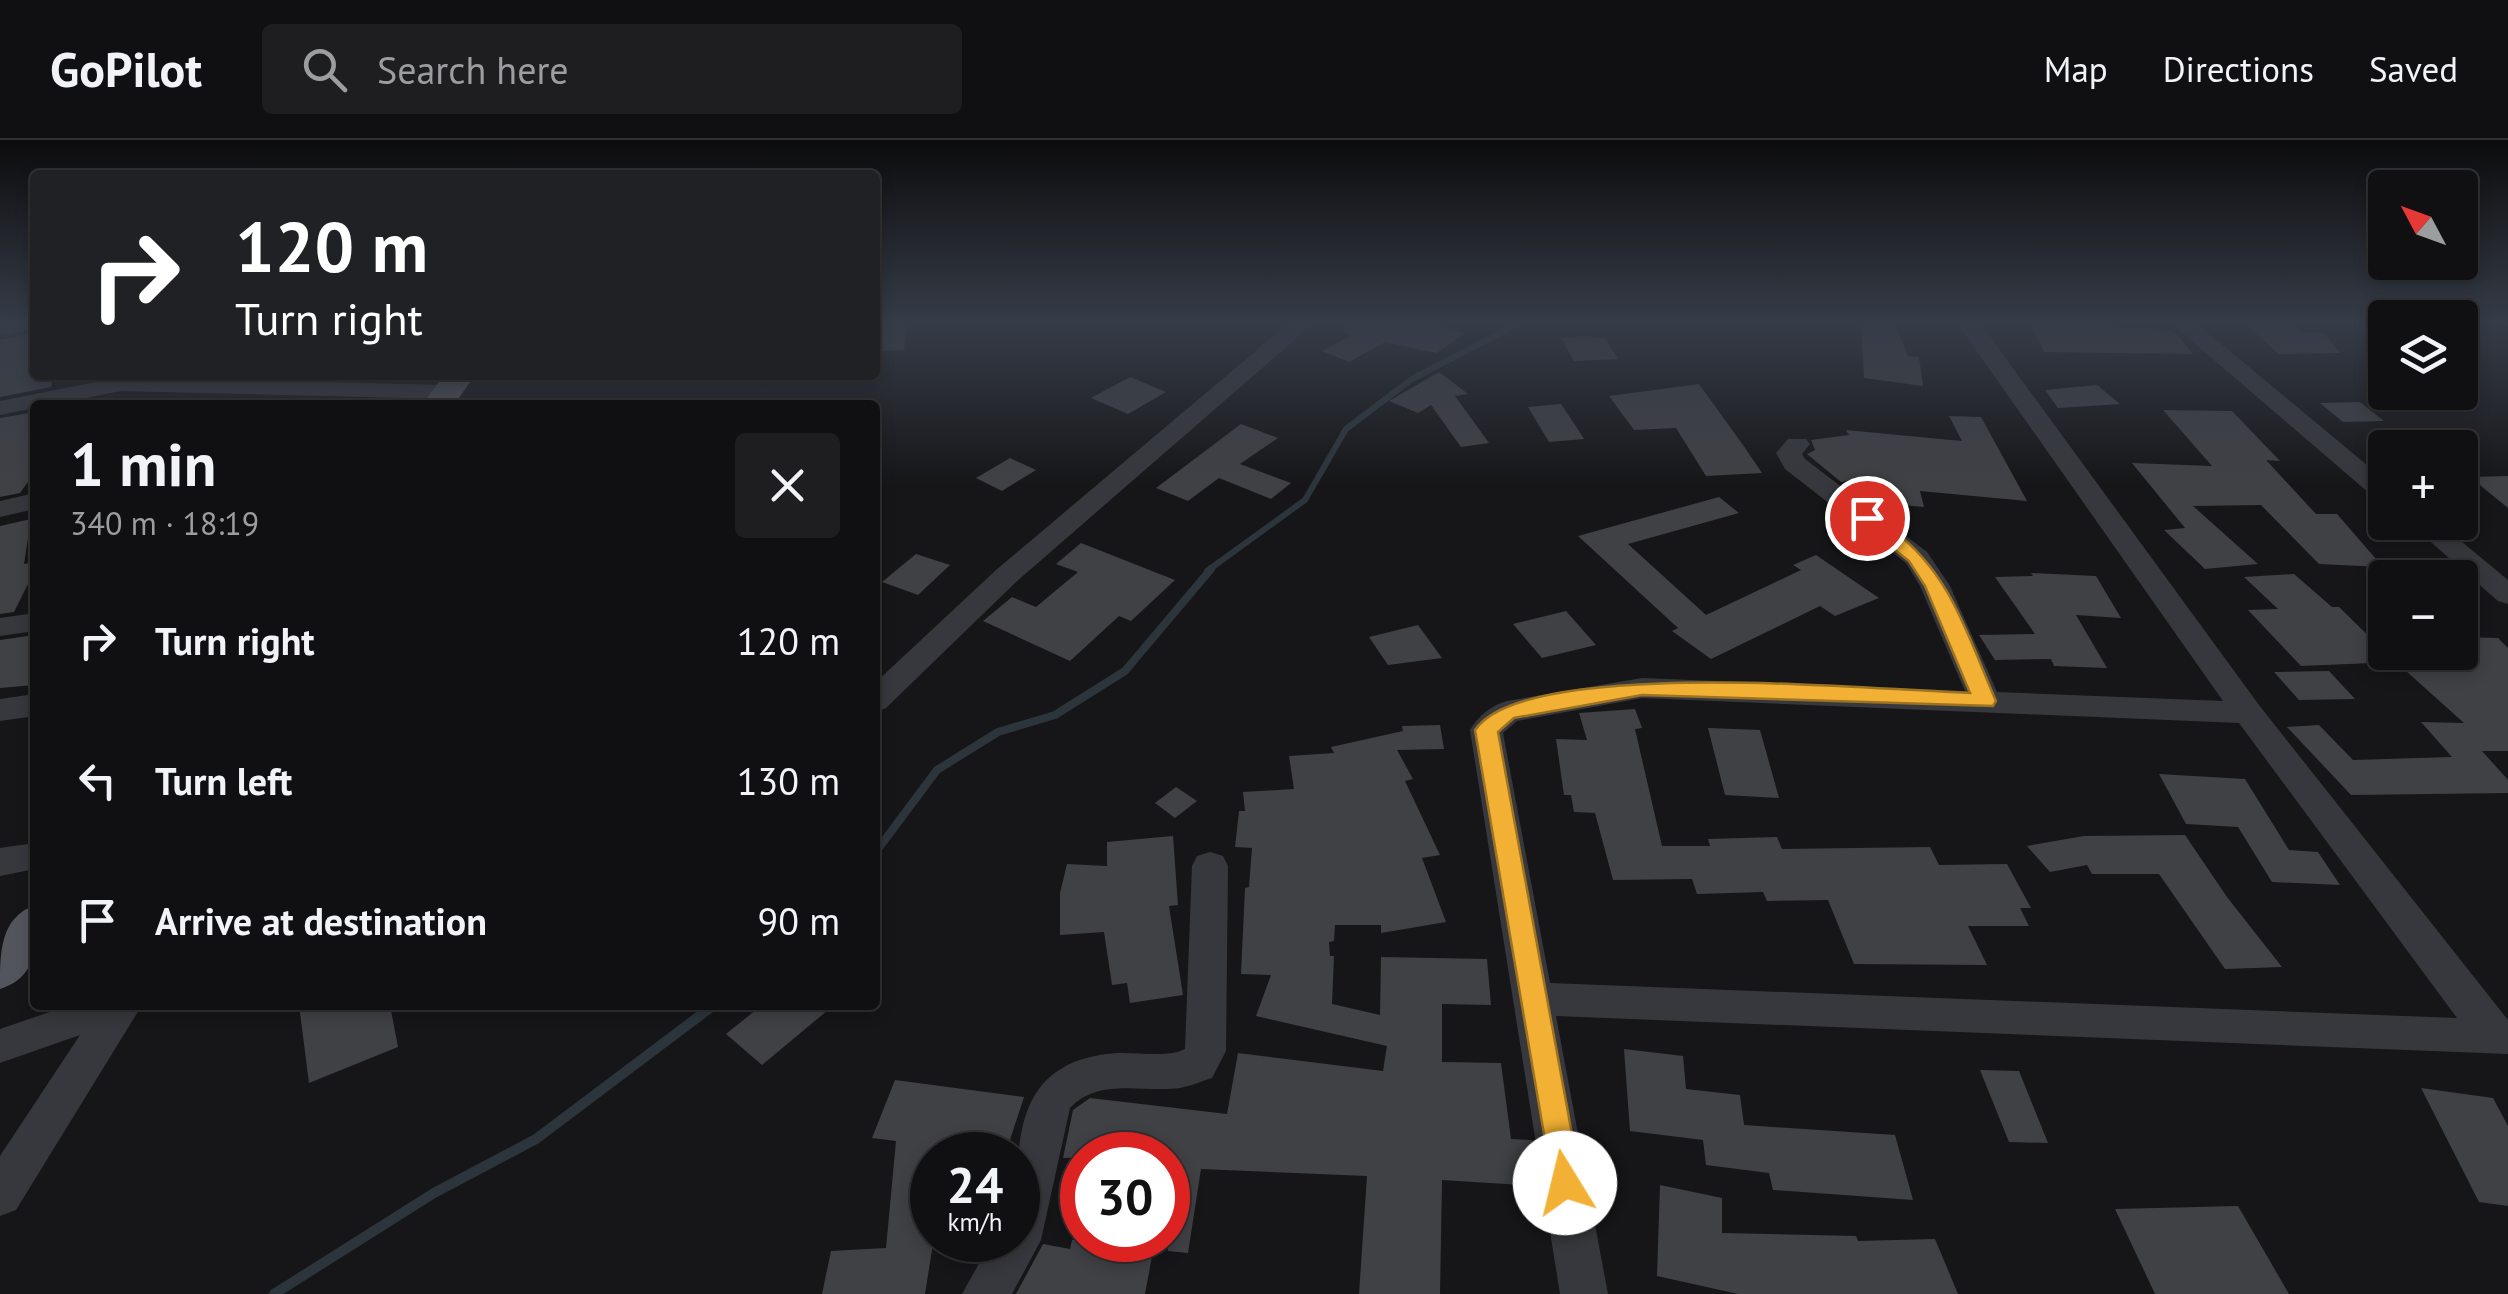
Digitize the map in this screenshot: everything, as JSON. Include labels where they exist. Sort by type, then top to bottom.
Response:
[{"type":"main road","points":[[0,969],[30,930]]},
{"type":"street","points":[[880,696],[1006,576],[1241,377]]},
{"type":"street","points":[[2006,377],[2248,712],[2501,1037]]},
{"type":"street","points":[[2245,377],[2368,479]]},
{"type":"street","points":[[40,400],[121,384],[449,391]]},
{"type":"street","points":[[0,408],[30,402]]},
{"type":"street","points":[[1797,444],[1789,453],[1794,463],[1917,558],[1935,586],[1985,701]]},
{"type":"street","points":[[0,509],[30,502]]},
{"type":"street","points":[[2441,540],[2508,596]]},
{"type":"street","points":[[0,628],[30,623]]},
{"type":"street","points":[[1584,1294],[1486,730],[1507,712],[1642,688],[2248,712]]},
{"type":"street","points":[[0,710],[30,707]]},
{"type":"street","points":[[0,862],[30,857]]},
{"type":"street","points":[[1040,1149],[1052,1100],[1062,1083],[1082,1075],[1182,1070],[1197,1065],[1205,1051],[1210,866]]},
{"type":"street","points":[[1534,998],[2501,1037]]},
{"type":"street","points":[[8,1044],[38,1010]]},
{"type":"street","points":[[8,1044],[106,1010]]},
{"type":"street","points":[[0,1194],[117,1010]]},
{"type":"street","points":[[986,1294],[1005,1262]]},
{"type":"building","points":[[0,377],[52,380],[51,387],[0,397]]},
{"type":"building","points":[[1130,377],[1166,392],[1128,414],[1091,398]]},
{"type":"building","points":[[1431,377],[1445,377],[1468,394],[1455,396],[1489,443],[1461,447],[1431,405],[1418,413],[1389,401]]},
{"type":"building","points":[[1922,377],[1923,386],[1864,378]]},
{"type":"building","points":[[1699,384],[1762,473],[1706,476],[1676,428],[1634,430],[1609,396]]},
{"type":"building","points":[[2097,385],[2120,404],[2058,408],[2045,390]]},
{"type":"building","points":[[2360,402],[2384,421],[2343,422],[2320,403]]},
{"type":"building","points":[[1561,404],[1584,439],[1549,442],[1528,407]]},
{"type":"building","points":[[2163,410],[2232,411],[2280,461],[2266,460],[2316,514],[2337,514],[2377,560],[2368,560],[2368,566],[2319,564],[2261,505],[2193,506],[2258,564],[2205,569],[2164,530],[2185,528],[2132,463],[2212,466]]},
{"type":"building","points":[[30,413],[30,479],[20,493],[0,497],[0,418]]},
{"type":"building","points":[[1949,416],[1981,417],[2027,501],[1920,491],[1924,507],[1879,503],[1872,477],[1841,482],[1807,454],[1815,450],[1811,440],[1849,435],[1846,430],[1962,441]]},
{"type":"building","points":[[1241,424],[1278,438],[1240,464],[1291,483],[1271,499],[1219,478],[1188,501],[1156,488]]},
{"type":"building","points":[[1010,458],[1036,470],[1002,491],[976,478]]},
{"type":"building","points":[[2508,476],[2508,508],[2478,484],[2478,477]]},
{"type":"building","points":[[1719,497],[1739,513],[1628,544],[1706,615],[1801,570],[1793,565],[1816,555],[1879,598],[1835,616],[1820,606],[1711,659],[1672,631],[1678,628],[1578,536]]},
{"type":"building","points":[[30,519],[24,564],[30,563],[30,580],[14,612],[0,614],[0,526]]},
{"type":"building","points":[[1081,543],[1175,580],[1131,621],[1119,616],[1070,661],[983,621],[1012,597],[1036,607],[1078,572],[1056,564]]},
{"type":"building","points":[[916,554],[950,565],[918,595],[882,582]]},
{"type":"building","points":[[2031,573],[2096,576],[2121,618],[2076,615],[2107,668],[2054,666],[2051,659],[1995,660],[1979,635],[2035,634],[1995,577],[2033,576]]},
{"type":"building","points":[[2294,574],[2332,607],[2339,607],[2368,635],[2368,663],[2301,666],[2248,610],[2278,609],[2244,577]]},
{"type":"building","points":[[1566,611],[1596,645],[1542,658],[1513,624]]},
{"type":"building","points":[[1418,625],[1442,658],[1388,665],[1369,637]]},
{"type":"building","points":[[30,636],[30,685],[0,688],[0,640]]},
{"type":"building","points":[[2478,637],[2498,638],[2508,648],[2508,751],[2482,751],[2508,780],[2508,793],[2351,795],[2287,727],[2319,725],[2353,760],[2452,757],[2421,722],[2464,723],[2405,670],[2478,670]]},
{"type":"building","points":[[2329,671],[2355,699],[2299,700],[2274,672]]},
{"type":"building","points":[[1635,709],[1642,728],[1635,729],[1662,846],[1710,846],[1708,839],[1777,837],[1782,849],[1930,847],[1939,865],[2007,864],[2031,908],[2020,908],[2029,926],[1968,926],[1987,965],[1854,964],[1828,900],[1767,901],[1763,892],[1697,894],[1692,879],[1613,880],[1595,813],[1574,812],[1571,795],[1564,795],[1556,739],[1587,740],[1579,713]]},
{"type":"building","points":[[1440,725],[1444,749],[1397,750],[1413,779],[1405,781],[1440,855],[1422,858],[1446,922],[1381,933],[1381,925],[1335,925],[1334,941],[1329,942],[1330,956],[1334,956],[1332,1004],[1380,1015],[1381,957],[1487,959],[1491,1005],[1442,1004],[1442,1062],[1501,1063],[1511,1139],[1532,1140],[1536,1186],[1442,1180],[1440,1294],[1359,1294],[1367,1176],[1201,1169],[1190,1240],[1190,1132],[1068,1132],[1073,1110],[1090,1098],[1227,1114],[1238,1053],[1383,1071],[1387,1046],[1256,1016],[1271,975],[1241,974],[1245,888],[1249,887],[1252,848],[1235,847],[1239,811],[1245,811],[1243,792],[1294,789],[1289,756],[1334,753],[1331,747],[1403,731],[1402,726]]},
{"type":"building","points":[[1708,728],[1760,730],[1779,798],[1725,795]]},
{"type":"building","points":[[2159,774],[2245,779],[2289,850],[2318,852],[2340,885],[2272,882],[2238,827],[2186,824]]},
{"type":"building","points":[[1176,787],[1197,801],[1175,818],[1155,803]]},
{"type":"building","points":[[2185,835],[2282,967],[2225,969],[2159,874],[2092,874],[2087,865],[2050,872],[2027,846],[2084,836]]},
{"type":"building","points":[[1173,836],[1178,905],[1169,906],[1183,995],[1130,1003],[1127,983],[1112,985],[1104,932],[1060,935],[1060,893],[1067,864],[1107,866],[1107,842]]},
{"type":"building","points":[[300,1010],[391,1010],[398,1047],[309,1083]]},
{"type":"building","points":[[756,1010],[828,1010],[762,1065],[726,1034]]},
{"type":"building","points":[[1624,1049],[1683,1056],[1686,1089],[1740,1095],[1744,1125],[1895,1135],[1913,1200],[1773,1190],[1769,1173],[1706,1165],[1703,1140],[1630,1131]]},
{"type":"building","points":[[1980,1070],[2019,1071],[2048,1143],[2009,1142]]},
{"type":"building","points":[[895,1080],[1024,1097],[1013,1132],[910,1132],[910,1262],[930,1262],[925,1294],[822,1294],[831,1251],[886,1248],[896,1141],[872,1138]]},
{"type":"building","points":[[2421,1088],[2493,1098],[2508,1126],[2508,1206],[2479,1202]]},
{"type":"building","points":[[1660,1185],[1722,1198],[1722,1233],[1856,1236],[1858,1241],[1935,1239],[1958,1294],[1738,1294],[1657,1276]]},
{"type":"building","points":[[2238,1206],[2289,1294],[2155,1294],[2115,1209]]},
{"type":"building","points":[[1043,1244],[1060,1247],[1060,1262],[1151,1262],[1145,1294],[1016,1294],[1033,1262],[1040,1262]]},
{"type":"waterway","points":[[1207,571],[1305,500],[1346,429],[1416,377]]},
{"type":"waterway","points":[[880,846],[937,770],[998,732],[1055,715],[1125,671],[1211,569]]},
{"type":"waterway","points":[[274,1294],[434,1193],[536,1139],[707,1010]]},
{"type":"route","points":[[1565,1183],[1486,730],[1507,712],[1642,688],[1985,701],[1935,586],[1917,558],[1867,518]]}]
